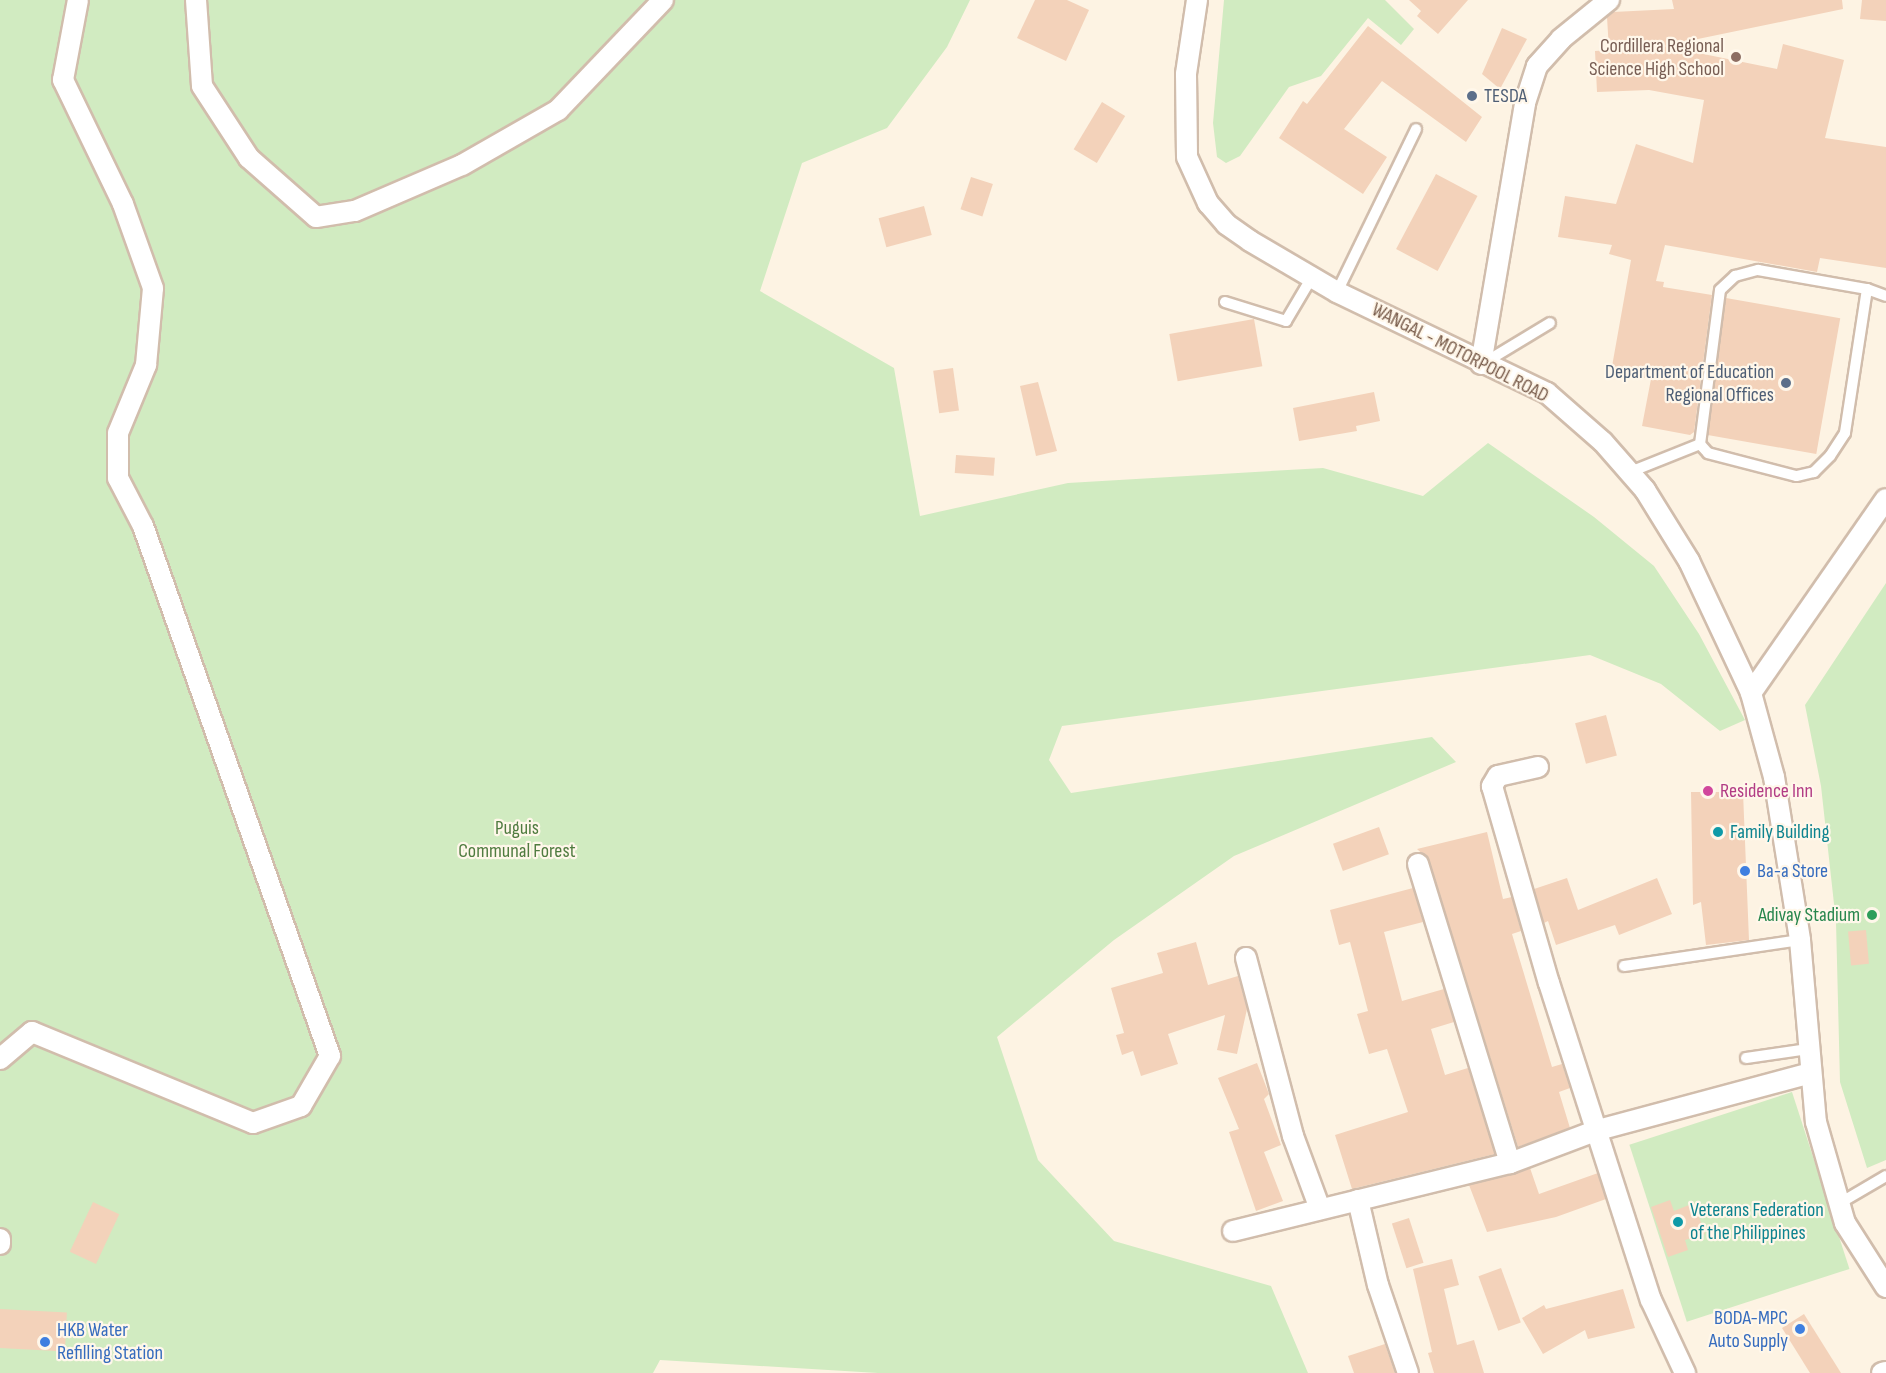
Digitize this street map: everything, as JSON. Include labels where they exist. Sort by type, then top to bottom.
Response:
[{"type":"street","points":[[0,1059],[32,1032],[253,1123],[301,1106],[330,1056],[143,526],[118,478],[118,433],[146,365],[153,288],[123,204],[63,80],[78,0]]},
{"type":"street","points":[[196,0],[202,86],[249,158],[316,217],[355,211],[462,165],[558,110],[663,0]]},
{"type":"street","name":"WANGAL - MOTORPOOL ROAD","points":[[1197,0],[1186,74],[1187,157],[1208,203],[1226,224],[1337,292],[1481,364],[1547,393],[1603,442],[1630,472],[1689,561],[1751,693],[1774,777],[1800,940],[1816,1122],[1845,1222],[1886,1287]]},
{"type":"street","points":[[1481,364],[1525,103],[1537,66],[1561,39],[1609,0]]},
{"type":"street","points":[[1751,693],[1886,499]]},
{"type":"street","points":[[1538,767],[1498,777],[1492,786],[1540,953],[1651,1300],[1684,1373]]},
{"type":"street","points":[[1418,864],[1510,1163]]},
{"type":"street","points":[[1246,958],[1293,1136],[1320,1209]]},
{"type":"street","points":[[1233,1231],[1510,1163],[1598,1130],[1810,1073]]},
{"type":"street","points":[[1358,1200],[1378,1285],[1408,1373]]},
{"type":"street","points":[[0,1239],[0,1244]]},
{"type":"lane","points":[[1337,292],[1416,129]]},
{"type":"lane","points":[[1700,444],[1720,290],[1735,276],[1758,270],[1867,289],[1886,296]]},
{"type":"lane","points":[[1225,302],[1286,321],[1312,277]]},
{"type":"lane","points":[[1700,444],[1718,459],[1796,476],[1814,472],[1845,433],[1867,289]]},
{"type":"lane","points":[[1481,364],[1550,323]]},
{"type":"lane","points":[[1630,472],[1700,444]]},
{"type":"lane","points":[[1624,966],[1800,940]]},
{"type":"lane","points":[[1746,1058],[1808,1049]]},
{"type":"lane","points":[[1840,1203],[1886,1176]]},
{"type":"green space","name":"Puguis Communal Forest","points":[[0,0],[970,0],[947,47],[887,128],[802,163],[760,291],[894,368],[920,516],[1068,483],[1323,468],[1423,496],[1488,443],[1594,517],[1654,566],[1699,634],[1745,720],[1720,731],[1661,684],[1590,655],[1062,726],[1049,760],[1071,793],[1432,737],[1456,762],[1234,856],[1114,940],[997,1037],[1038,1160],[1114,1241],[1271,1286],[1308,1373],[878,1373],[660,1360],[653,1373],[0,1373]]},
{"type":"green space","points":[[1224,0],[1385,0],[1414,29],[1401,45],[1368,18],[1321,76],[1289,87],[1240,156],[1226,163],[1217,157],[1213,123]]},
{"type":"green space","points":[[1886,583],[1886,1160],[1867,1168],[1840,1082],[1836,922],[1821,786],[1805,705]]},
{"type":"green space","points":[[1792,1092],[1849,1269],[1687,1322],[1629,1145]]},
{"type":"building","points":[[1035,0],[1067,0],[1089,10],[1066,61],[1017,38]]},
{"type":"building","points":[[1409,0],[1468,0],[1438,34],[1417,16],[1421,11]]},
{"type":"building","points":[[1672,0],[1842,0],[1843,9],[1664,46],[1777,69],[1783,44],[1844,60],[1825,138],[1886,147],[1886,268],[1820,258],[1817,272],[1665,245],[1656,281],[1664,282],[1663,287],[1712,295],[1694,432],[1690,435],[1642,426],[1651,379],[1611,372],[1631,260],[1609,254],[1612,245],[1558,237],[1565,196],[1616,204],[1636,144],[1693,163],[1704,100],[1649,90],[1597,92],[1595,51],[1609,50],[1607,17],[1613,12],[1674,9]]},
{"type":"building","points":[[1862,0],[1886,0],[1886,21],[1860,19]]},
{"type":"building","points":[[1368,26],[1482,117],[1466,142],[1382,81],[1344,129],[1387,157],[1363,194],[1279,138],[1303,101],[1307,104]]},
{"type":"building","points":[[1502,28],[1527,39],[1500,89],[1482,74]]},
{"type":"building","points":[[1102,102],[1125,116],[1097,163],[1074,149]]},
{"type":"building","points":[[1436,174],[1477,196],[1438,271],[1396,249]]},
{"type":"building","points":[[971,177],[993,184],[982,216],[960,209]]},
{"type":"building","points":[[924,206],[932,235],[886,247],[879,218]]},
{"type":"building","points":[[1726,298],[1840,318],[1816,454],[1702,434]]},
{"type":"building","points":[[1254,319],[1262,366],[1178,381],[1169,334]]},
{"type":"building","points":[[953,368],[959,411],[939,413],[933,371]]},
{"type":"building","points":[[1038,382],[1057,451],[1036,456],[1020,386]]},
{"type":"building","points":[[1374,392],[1380,421],[1356,426],[1357,431],[1299,441],[1293,408]]},
{"type":"building","points":[[956,455],[995,458],[994,476],[955,473]]},
{"type":"building","points":[[1606,715],[1617,756],[1586,764],[1575,723]]},
{"type":"building","name":"Family Building","points":[[1691,792],[1743,792],[1749,940],[1706,945],[1701,902],[1693,905]]},
{"type":"building","points":[[1379,827],[1389,854],[1343,871],[1333,844]]},
{"type":"building","points":[[1487,832],[1503,899],[1512,897],[1521,931],[1512,934],[1552,1067],[1562,1064],[1570,1088],[1559,1092],[1570,1128],[1518,1147],[1429,860],[1417,849]]},
{"type":"building","points":[[1567,878],[1578,910],[1657,878],[1672,914],[1619,935],[1615,925],[1556,945],[1548,921],[1544,923],[1534,889]]},
{"type":"building","points":[[1413,888],[1423,922],[1384,932],[1402,1001],[1444,989],[1454,1022],[1431,1029],[1445,1075],[1468,1068],[1495,1154],[1352,1189],[1335,1135],[1408,1112],[1387,1049],[1369,1054],[1357,1014],[1368,1011],[1350,942],[1339,945],[1330,910]]},
{"type":"building","points":[[1866,930],[1869,964],[1851,965],[1848,932]]},
{"type":"building","points":[[1196,942],[1208,985],[1238,976],[1247,1009],[1237,1054],[1217,1050],[1225,1015],[1168,1034],[1178,1064],[1141,1076],[1133,1051],[1122,1055],[1116,1035],[1124,1033],[1111,988],[1163,973],[1157,953]]},
{"type":"building","points":[[1257,1063],[1269,1094],[1264,1099],[1281,1145],[1264,1152],[1283,1201],[1256,1211],[1229,1132],[1239,1129],[1218,1078]]},
{"type":"building","points":[[1530,1168],[1539,1194],[1598,1173],[1606,1199],[1556,1217],[1487,1232],[1469,1185]]},
{"type":"building","name":"Veterans Federation of the Philippines","points":[[1670,1200],[1674,1211],[1694,1203],[1705,1234],[1685,1240],[1688,1250],[1668,1257],[1651,1207]]},
{"type":"building","points":[[93,1202],[119,1214],[96,1264],[70,1252]]},
{"type":"building","points":[[1409,1218],[1424,1263],[1406,1268],[1392,1224]]},
{"type":"building","points":[[1452,1259],[1459,1285],[1444,1289],[1457,1345],[1474,1340],[1484,1373],[1434,1373],[1428,1353],[1432,1352],[1413,1269]]},
{"type":"building","points":[[1501,1268],[1521,1323],[1498,1331],[1478,1276]]},
{"type":"building","points":[[1623,1289],[1635,1328],[1588,1339],[1585,1330],[1543,1354],[1522,1318],[1544,1305],[1546,1309]]},
{"type":"building","points":[[0,1309],[67,1313],[65,1351],[0,1348]]},
{"type":"building","points":[[1804,1314],[1841,1373],[1810,1373],[1782,1328]]},
{"type":"building","points":[[1385,1344],[1395,1373],[1354,1373],[1348,1356]]},
{"type":"place","name":"Cordillera Regional Science High School","points":[[1736,57]]},
{"type":"place","name":"TESDA","points":[[1472,96]]},
{"type":"place","name":"Department of Education Regional Offices","points":[[1786,383]]},
{"type":"place","name":"Residence Inn","points":[[1708,791]]},
{"type":"place","name":"Family Building","points":[[1718,832]]},
{"type":"place","name":"Ba-a Store","points":[[1745,871]]},
{"type":"place","name":"Adivay Stadium","points":[[1872,915]]},
{"type":"place","name":"Veterans Federation of the Philippines","points":[[1678,1222]]},
{"type":"place","name":"BODA-MPC Auto Supply","points":[[1800,1329]]},
{"type":"place","name":"HKB Water Refilling Station","points":[[45,1342]]}]
